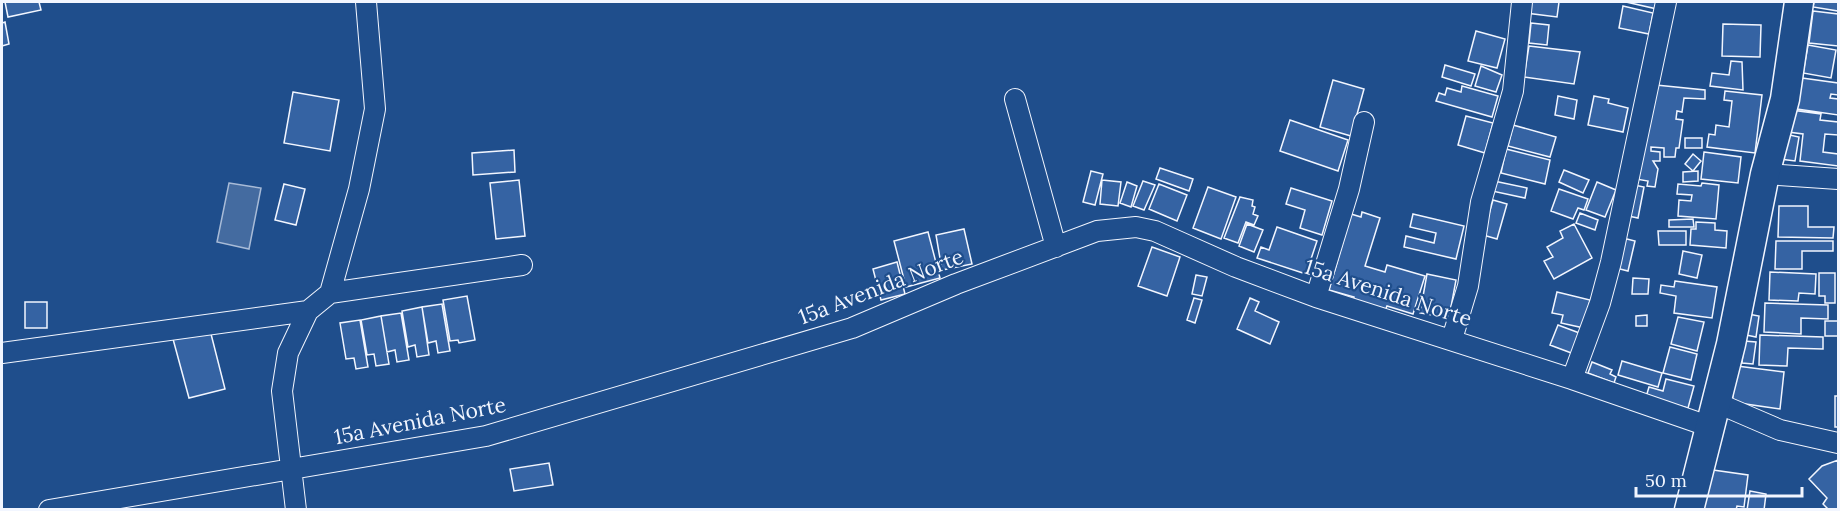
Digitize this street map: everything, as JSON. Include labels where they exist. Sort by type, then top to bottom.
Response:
[{"type":"street","points":[[330,292],[359,189],[375,109],[366,2]]},
{"type":"street","points":[[1452,339],[1468,286],[1480,202],[1513,92],[1522,2]]},
{"type":"street","points":[[1572,379],[1600,303],[1611,262],[1650,86],[1665,2]]},
{"type":"street","points":[[1689,510],[1711,414],[1731,344],[1765,174],[1785,99],[1799,2]]},
{"type":"street","points":[[1015,99],[1056,247]]},
{"type":"street","points":[[1316,297],[1349,189],[1364,122]]},
{"type":"street","points":[[1765,174],[1839,179]]},
{"type":"street","name":"15a Avenida Norte","points":[[49,510],[486,436],[697,376],[852,328],[956,284],[1097,231],[1136,226],[1155,231],[1236,267],[1316,297],[1572,379],[1839,443]]},
{"type":"street","points":[[296,510],[282,391],[288,353],[308,311],[330,292],[522,265]]},
{"type":"street","points":[[2,353],[308,311]]},
{"type":"water","points":[[229,183],[261,188],[249,249],[217,242]]},
{"type":"building","points":[[5,2],[39,2],[41,10],[8,17]]},
{"type":"building","points":[[1528,2],[1559,2],[1557,17],[1526,13]]},
{"type":"building","points":[[1626,2],[1658,2],[1657,9]]},
{"type":"building","points":[[1814,2],[1838,2],[1838,11],[1813,7]]},
{"type":"building","points":[[1623,6],[1653,13],[1649,34],[1619,28]]},
{"type":"building","points":[[1813,11],[1838,14],[1838,46],[1809,43]]},
{"type":"building","points":[[5,22],[9,44],[2,46],[2,23]]},
{"type":"building","points":[[1531,23],[1549,25],[1547,45],[1529,43]]},
{"type":"building","points":[[1723,24],[1761,25],[1760,57],[1722,56]]},
{"type":"building","points":[[1476,31],[1505,39],[1497,68],[1468,61]]},
{"type":"building","points":[[1808,45],[1836,50],[1831,78],[1803,73]]},
{"type":"building","points":[[1529,46],[1580,52],[1574,84],[1524,77]]},
{"type":"building","points":[[1731,61],[1742,62],[1743,90],[1710,86],[1712,73],[1729,75]]},
{"type":"building","points":[[1445,65],[1475,74],[1471,86],[1442,77]]},
{"type":"building","points":[[1481,66],[1502,75],[1496,92],[1475,86]]},
{"type":"building","points":[[1802,78],[1838,83],[1838,95],[1831,94],[1830,98],[1838,99],[1838,115],[1797,109]]},
{"type":"building","points":[[1333,80],[1364,89],[1351,136],[1320,127]]},
{"type":"building","points":[[1656,85],[1705,90],[1705,99],[1684,98],[1682,112],[1677,111],[1676,119],[1683,120],[1679,148],[1676,148],[1675,157],[1664,157],[1664,148],[1651,147],[1651,151],[1660,152],[1660,161],[1653,161],[1658,169],[1655,187],[1647,186],[1648,181],[1636,179]]},
{"type":"building","points":[[1462,86],[1498,96],[1492,117],[1436,101],[1439,93],[1445,95],[1447,88],[1461,92]]},
{"type":"building","points":[[1725,91],[1762,95],[1755,153],[1707,147],[1709,134],[1715,135],[1716,125],[1729,127],[1732,101],[1724,100]]},
{"type":"building","points":[[293,92],[339,100],[330,151],[284,143]]},
{"type":"building","points":[[1558,96],[1577,100],[1574,119],[1555,115]]},
{"type":"building","points":[[1594,96],[1609,99],[1608,103],[1628,108],[1623,132],[1588,125]]},
{"type":"building","points":[[1791,110],[1821,114],[1820,120],[1838,122],[1838,135],[1825,134],[1823,152],[1838,154],[1838,166],[1800,161],[1803,134],[1788,132]]},
{"type":"building","points":[[1466,116],[1493,123],[1485,153],[1458,145]]},
{"type":"building","points":[[1290,120],[1348,140],[1338,171],[1280,151]]},
{"type":"building","points":[[1513,125],[1556,137],[1550,157],[1508,146]]},
{"type":"building","points":[[1785,134],[1799,137],[1795,161],[1780,159]]},
{"type":"building","points":[[1685,138],[1702,138],[1702,148],[1685,148]]},
{"type":"building","points":[[1506,149],[1550,160],[1545,184],[1501,173]]},
{"type":"building","points":[[514,150],[515,172],[473,175],[472,153]]},
{"type":"building","points":[[1704,152],[1741,157],[1738,183],[1701,179]]},
{"type":"building","points":[[1693,154],[1701,161],[1693,171],[1685,164]]},
{"type":"building","points":[[1160,168],[1193,179],[1189,191],[1156,179]]},
{"type":"building","points":[[1564,170],[1589,180],[1583,193],[1559,182]]},
{"type":"building","points":[[1091,171],[1103,174],[1095,205],[1083,202]]},
{"type":"building","points":[[1698,171],[1698,181],[1683,182],[1683,172]]},
{"type":"building","points":[[519,180],[525,236],[496,239],[490,183]]},
{"type":"building","points":[[1102,180],[1121,182],[1118,206],[1100,204]]},
{"type":"building","points":[[1143,181],[1155,185],[1144,210],[1133,206]]},
{"type":"building","points":[[1494,181],[1527,188],[1525,198],[1492,191]]},
{"type":"building","points":[[1127,182],[1137,186],[1131,207],[1120,203]]},
{"type":"building","points":[[1597,182],[1616,190],[1605,217],[1586,210]]},
{"type":"building","points":[[1702,183],[1719,185],[1716,219],[1678,216],[1679,200],[1691,201],[1692,195],[1677,194],[1678,184],[1701,186]]},
{"type":"building","points":[[284,184],[305,189],[296,225],[275,220]]},
{"type":"building","points":[[1159,184],[1187,195],[1177,221],[1149,209]]},
{"type":"building","points":[[1634,185],[1644,187],[1638,218],[1628,216]]},
{"type":"building","points":[[1208,187],[1236,197],[1221,239],[1193,228]]},
{"type":"building","points":[[1291,188],[1332,201],[1322,235],[1300,228],[1305,210],[1286,204]]},
{"type":"building","points":[[1559,189],[1588,199],[1584,210],[1578,208],[1573,219],[1551,211]]},
{"type":"building","points":[[1240,197],[1253,200],[1252,206],[1255,207],[1253,214],[1258,216],[1254,225],[1246,222],[1238,243],[1224,238]]},
{"type":"building","points":[[1493,200],[1507,204],[1497,239],[1483,235]]},
{"type":"building","points":[[1779,206],[1808,206],[1808,227],[1834,227],[1833,238],[1778,237]]},
{"type":"building","points":[[1362,212],[1380,218],[1365,266],[1385,272],[1387,265],[1425,276],[1413,314],[1387,306],[1385,311],[1353,302],[1354,297],[1329,290],[1351,214],[1361,217]]},
{"type":"building","points":[[1580,213],[1598,220],[1595,230],[1576,223]]},
{"type":"building","points":[[1413,214],[1464,226],[1456,259],[1404,247],[1406,236],[1434,243],[1436,233],[1410,227]]},
{"type":"building","points":[[1693,219],[1694,227],[1669,227],[1669,220]]},
{"type":"building","points":[[1696,222],[1715,223],[1715,230],[1727,231],[1726,248],[1690,245],[1691,229],[1696,229]]},
{"type":"building","points":[[1247,224],[1263,230],[1254,252],[1239,246]]},
{"type":"building","points":[[1574,224],[1592,258],[1554,279],[1544,261],[1553,257],[1547,247],[1563,238],[1560,231]]},
{"type":"building","points":[[1277,227],[1317,241],[1306,274],[1257,258],[1261,247],[1269,250]]},
{"type":"building","points":[[964,229],[972,264],[942,270],[936,235]]},
{"type":"building","points":[[1658,231],[1686,231],[1686,245],[1659,245]]},
{"type":"building","points":[[928,232],[940,278],[906,287],[894,241]]},
{"type":"building","points":[[1623,238],[1635,241],[1628,271],[1616,268]]},
{"type":"building","points":[[1776,241],[1833,241],[1833,251],[1802,251],[1802,269],[1775,269]]},
{"type":"building","points":[[1152,247],[1180,257],[1167,296],[1138,286]]},
{"type":"building","points":[[1683,251],[1702,255],[1697,278],[1679,274]]},
{"type":"building","points":[[897,262],[905,294],[881,300],[873,269]]},
{"type":"building","points":[[1770,272],[1816,274],[1815,294],[1799,293],[1798,301],[1769,300]]},
{"type":"building","points":[[1819,273],[1835,273],[1835,303],[1825,303],[1825,296],[1819,296]]},
{"type":"building","points":[[1427,274],[1456,280],[1449,318],[1420,313]]},
{"type":"building","points":[[1196,275],[1207,277],[1202,296],[1192,294]]},
{"type":"building","points":[[1633,278],[1649,279],[1648,294],[1632,294]]},
{"type":"building","points":[[1675,281],[1717,287],[1712,318],[1674,313],[1676,296],[1660,293],[1661,285],[1674,287]]},
{"type":"building","points":[[1557,292],[1590,300],[1584,328],[1561,323],[1563,315],[1552,313]]},
{"type":"building","points":[[467,296],[475,340],[459,343],[458,340],[450,341],[443,300]]},
{"type":"building","points":[[1194,298],[1202,300],[1195,323],[1187,320]]},
{"type":"building","points":[[1250,298],[1259,302],[1255,311],[1279,322],[1270,344],[1237,329]]},
{"type":"building","points":[[25,302],[47,302],[47,328],[25,328]]},
{"type":"building","points":[[1765,303],[1828,305],[1828,319],[1801,318],[1801,334],[1764,332]]},
{"type":"building","points":[[442,304],[450,351],[438,353],[436,341],[428,343],[422,307]]},
{"type":"building","points":[[422,307],[429,355],[417,357],[415,345],[408,347],[402,311]]},
{"type":"building","points":[[401,313],[409,360],[397,362],[395,350],[387,352],[381,316]]},
{"type":"building","points":[[1748,314],[1759,316],[1756,337],[1746,335]]},
{"type":"building","points":[[1647,315],[1647,326],[1636,326],[1636,316]]},
{"type":"building","points":[[381,316],[389,364],[376,366],[374,354],[367,355],[361,320]]},
{"type":"building","points":[[1678,317],[1704,322],[1697,351],[1671,344]]},
{"type":"building","points":[[360,320],[368,367],[356,369],[354,358],[346,359],[340,323]]},
{"type":"building","points":[[1825,321],[1838,321],[1838,336],[1825,336]]},
{"type":"building","points":[[1558,325],[1582,334],[1574,354],[1550,345]]},
{"type":"building","points":[[210,330],[225,389],[189,398],[173,339]]},
{"type":"building","points":[[1760,335],[1823,337],[1823,349],[1788,348],[1787,366],[1759,365]]},
{"type":"building","points":[[1744,341],[1756,342],[1753,364],[1742,363]]},
{"type":"building","points":[[1670,347],[1697,354],[1691,380],[1663,373]]},
{"type":"building","points":[[1622,361],[1662,373],[1658,387],[1618,375]]},
{"type":"building","points":[[1592,362],[1612,370],[1610,374],[1616,377],[1614,383],[1588,373]]},
{"type":"building","points":[[1737,366],[1784,372],[1780,409],[1732,402]]},
{"type":"building","points":[[1666,379],[1694,386],[1688,408],[1646,397],[1649,387],[1663,391]]},
{"type":"building","points":[[1835,396],[1838,396],[1838,427],[1835,427]]},
{"type":"building","points":[[1838,460],[1838,510],[1829,510],[1823,504],[1827,498],[1809,479],[1822,466]]},
{"type":"building","points":[[549,463],[553,485],[514,491],[510,469]]},
{"type":"building","points":[[1706,469],[1748,475],[1744,507],[1737,506],[1736,510],[1700,510]]},
{"type":"building","points":[[1750,491],[1766,494],[1764,510],[1747,510]]}]
